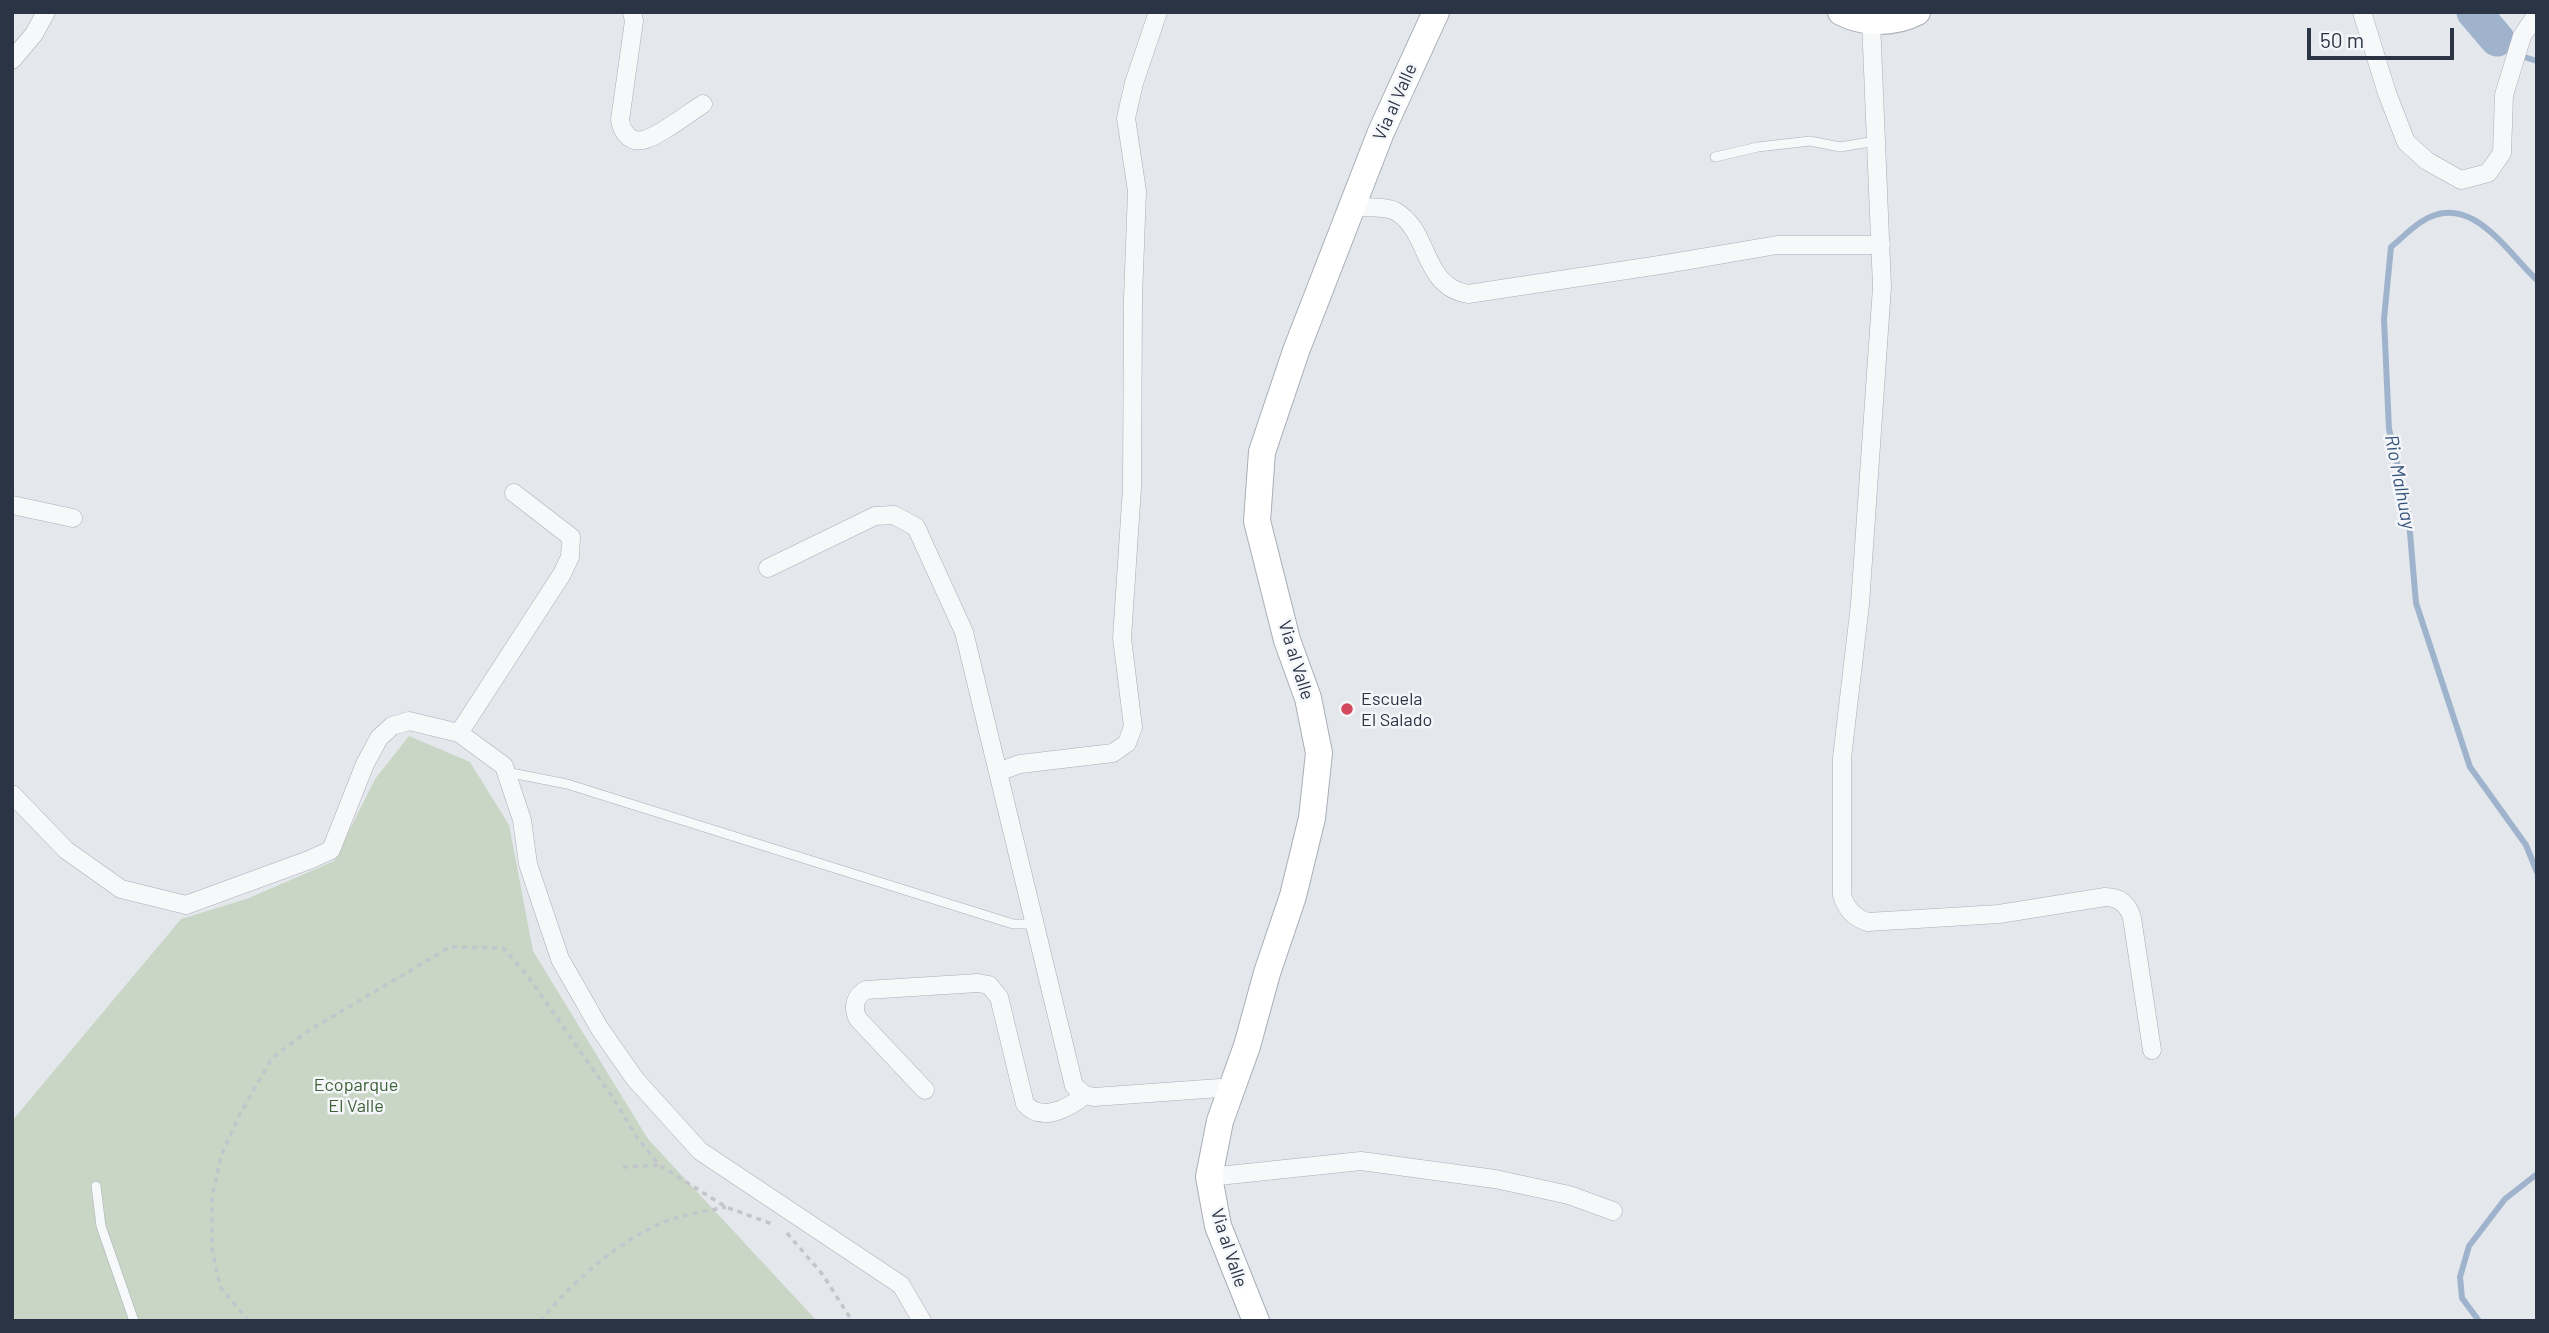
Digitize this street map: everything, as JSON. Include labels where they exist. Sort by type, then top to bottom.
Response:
[{"type":"main road","name":"Via al Valle","points":[[1256,1321],[1218,1226],[1209,1177],[1220,1121],[1247,1046],[1267,973],[1293,895],[1312,818],[1319,754],[1308,698],[1287,640],[1257,521],[1262,452],[1296,351],[1381,132],[1436,12]]},
{"type":"main road","points":[[1841,12],[1871,21],[1906,18],[1917,12]]},
{"type":"street","points":[[12,60],[34,34],[46,12]]},
{"type":"street","points":[[632,12],[634,21],[620,121],[623,131],[632,139],[645,140],[703,104]]},
{"type":"street","points":[[998,772],[1020,764],[1113,753],[1127,743],[1133,727],[1122,638],[1132,488],[1133,299],[1137,191],[1126,118],[1134,83],[1158,12]]},
{"type":"street","points":[[2362,12],[2387,93],[2406,142],[2427,161],[2461,180],[2488,173],[2502,153],[2504,95],[2522,36],[2537,14]]},
{"type":"street","points":[[1871,21],[1882,286],[1860,604],[1842,758],[1844,903],[1854,916],[1876,922],[1999,914],[2105,897],[2116,899],[2127,906],[2132,918],[2152,1050]]},
{"type":"street","points":[[1352,206],[1394,210],[1410,224],[1439,279],[1455,292],[1468,294],[1777,245],[1881,245]]},
{"type":"street","points":[[459,733],[562,574],[570,557],[571,537],[514,494]]},
{"type":"street","points":[[12,505],[73,518]]},
{"type":"street","points":[[768,568],[875,516],[894,515],[916,527],[964,632],[1071,1081],[1078,1091],[1094,1097],[1220,1087],[1230,1092]]},
{"type":"street","points":[[12,794],[66,850],[121,889],[186,905],[331,850],[365,764],[379,738],[392,726],[409,721],[459,733],[504,766],[522,820],[528,864],[560,959],[600,1029],[635,1079],[700,1152],[901,1285],[922,1321]]},
{"type":"street","points":[[925,1090],[858,1019],[854,1008],[866,990],[978,983],[989,985],[999,997],[1025,1104],[1033,1111],[1043,1113],[1069,1109],[1085,1095]]},
{"type":"street","points":[[1209,1177],[1361,1161],[1495,1179],[1569,1195],[1614,1211]]},
{"type":"lane","points":[[1715,157],[1758,147],[1810,141],[1840,147],[1876,141]]},
{"type":"lane","points":[[506,772],[567,784],[1013,924],[1033,925]]},
{"type":"lane","points":[[96,1186],[101,1226],[134,1321]]},
{"type":"path","points":[[249,1321],[220,1287],[212,1248],[212,1198],[221,1156],[240,1114],[272,1058],[320,1023],[450,947],[503,948],[527,975],[615,1101],[636,1136],[659,1165],[726,1207],[781,1227],[823,1275],[852,1321]]},
{"type":"path","points":[[622,1167],[659,1165]]},
{"type":"path","points":[[540,1321],[570,1285],[622,1246],[659,1224],[726,1207]]},
{"type":"green space","name":"Ecoparque El Valle","points":[[409,736],[470,762],[509,825],[533,951],[648,1139],[817,1321],[12,1321],[12,1121],[181,919],[249,898],[334,861],[375,779]]},
{"type":"waterway","name":"Rio Malhuay","points":[[2474,12],[2497,39]]},
{"type":"waterway","name":"Rio Malhuay","points":[[2524,57],[2537,61]]},
{"type":"waterway","name":"Rio Malhuay","points":[[2537,280],[2486,228],[2471,218],[2456,213],[2439,214],[2421,222],[2391,247],[2384,319],[2389,429],[2408,510],[2416,603],[2470,767],[2526,845],[2537,872]]},
{"type":"waterway","name":"Rio Malhuay","points":[[2479,1321],[2462,1298],[2460,1277],[2469,1246],[2505,1199],[2537,1174]]},
{"type":"place","name":"Escuela El Salado","points":[[1347,709]]}]
